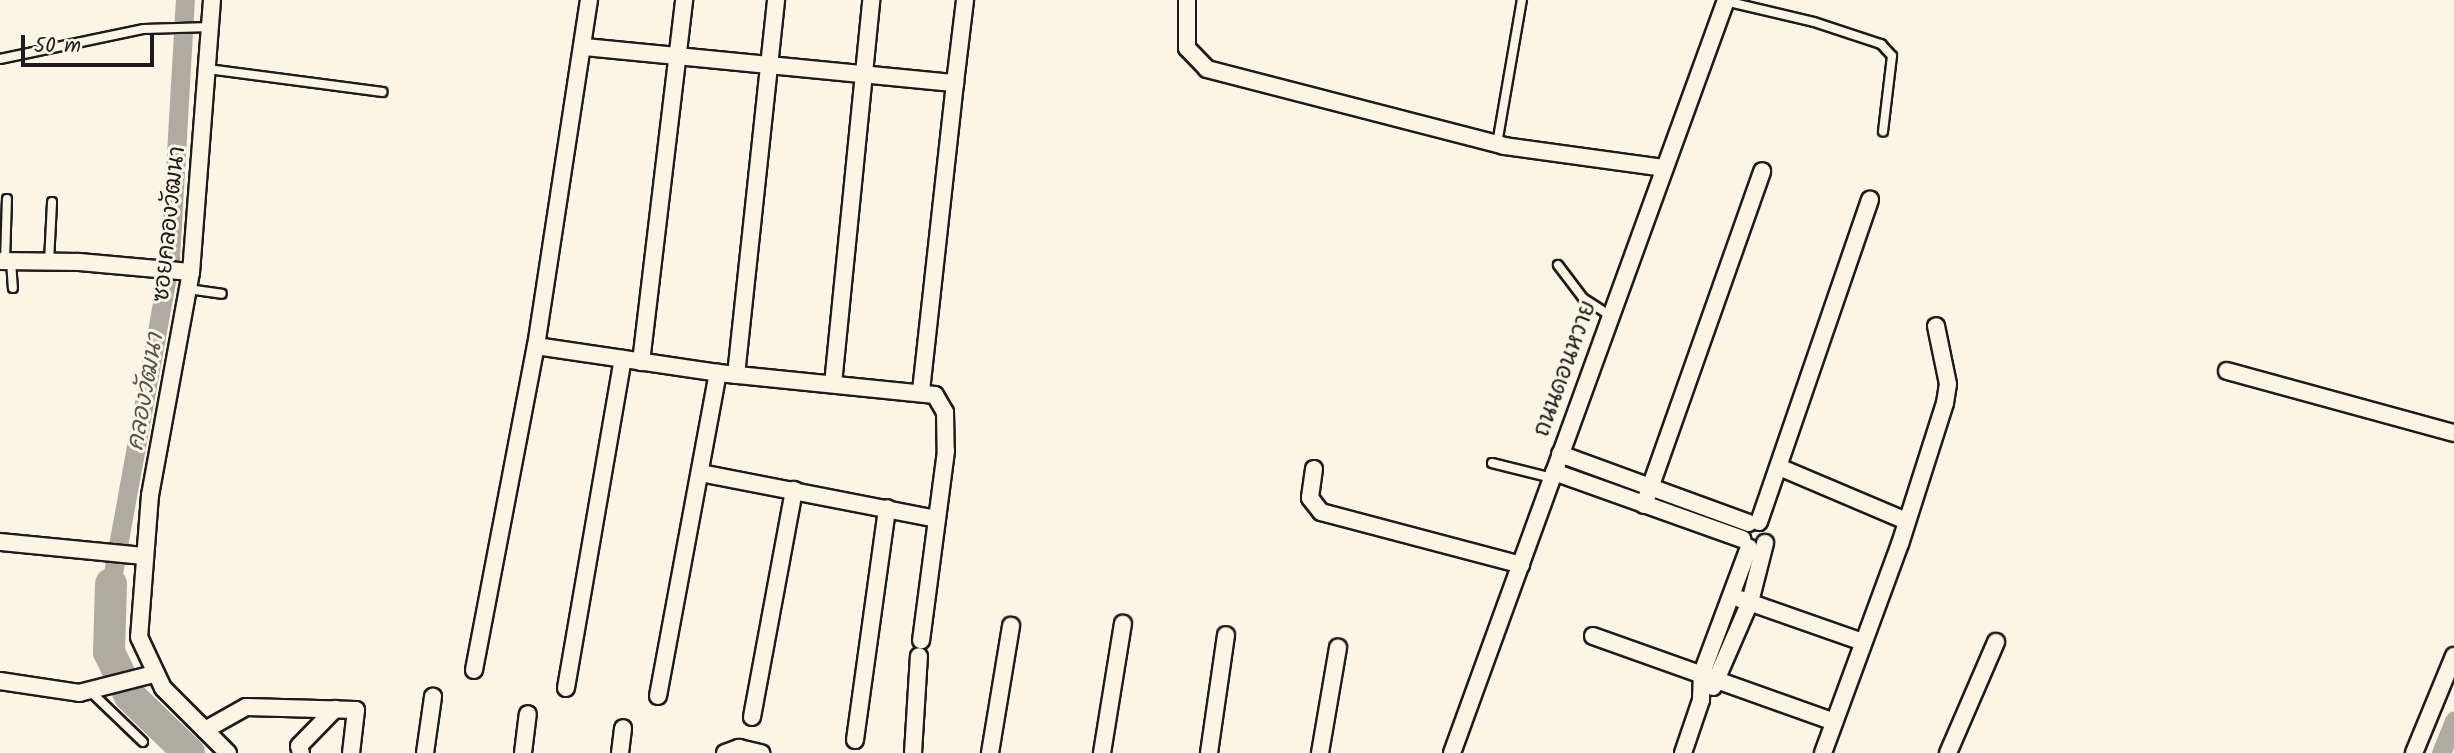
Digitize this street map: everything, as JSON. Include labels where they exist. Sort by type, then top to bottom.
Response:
[{"type":"street","name":"ซอยคลองวัฒนา","points":[[212,0],[204,26],[208,69],[186,277],[137,555],[139,637],[148,675],[228,753]]},
{"type":"street","points":[[474,670],[536,346],[585,47],[589,0]]},
{"type":"street","points":[[640,362],[684,0]]},
{"type":"street","points":[[736,374],[776,0]]},
{"type":"street","points":[[832,384],[872,0]]},
{"type":"street","points":[[921,391],[965,0]]},
{"type":"street","points":[[1187,0],[1187,48],[1206,68],[1497,144],[1664,168]]},
{"type":"street","name":"ถนนดอนหวาย","points":[[1452,753],[1609,315],[1726,0]]},
{"type":"street","points":[[585,47],[955,83]]},
{"type":"street","points":[[1644,505],[1762,171]]},
{"type":"street","points":[[1701,700],[1719,679],[1750,602],[1754,522],[1779,467],[1870,200]]},
{"type":"street","points":[[6,261],[148,267],[186,277]]},
{"type":"street","points":[[1823,753],[1906,521],[1946,394],[1936,326]]},
{"type":"street","points":[[536,346],[718,373],[921,391],[941,402],[947,426],[920,648],[913,753]]},
{"type":"street","points":[[566,688],[622,359]]},
{"type":"street","points":[[2227,371],[2454,433]]},
{"type":"street","points":[[658,696],[718,373]]},
{"type":"street","points":[[1560,454],[1754,522],[1767,531],[1752,543],[1702,673],[1701,700],[1683,753]]},
{"type":"street","points":[[1779,467],[1906,521]]},
{"type":"street","points":[[1314,469],[1310,498],[1321,512],[1521,565]]},
{"type":"street","points":[[700,473],[937,519]]},
{"type":"street","points":[[1553,475],[1752,543]]},
{"type":"street","points":[[752,718],[794,490]]},
{"type":"street","points":[[855,740],[887,509]]},
{"type":"street","points":[[0,542],[137,555]]},
{"type":"street","points":[[1732,596],[1863,642]]},
{"type":"street","points":[[1102,753],[1123,624]]},
{"type":"street","points":[[990,753],[1011,626]]},
{"type":"street","points":[[1209,753],[1226,635]]},
{"type":"street","points":[[1593,636],[1834,722]]},
{"type":"street","points":[[1948,753],[1996,642]]},
{"type":"street","points":[[1320,753],[1338,648]]},
{"type":"street","points":[[2414,753],[2454,656]]},
{"type":"street","points":[[0,681],[91,692],[148,675]]},
{"type":"street","points":[[425,753],[433,697]]},
{"type":"street","points":[[205,730],[246,707],[356,710],[351,753]]},
{"type":"street","points":[[300,753],[299,746],[335,709]]},
{"type":"street","points":[[523,753],[528,715]]},
{"type":"street","points":[[620,753],[623,728]]},
{"type":"street","points":[[725,753],[739,748],[761,753]]},
{"type":"lane","points":[[1497,144],[1522,0]]},
{"type":"lane","points":[[1726,0],[1762,5],[1881,44],[1892,56],[1883,131]]},
{"type":"lane","points":[[0,60],[166,26],[204,26]]},
{"type":"lane","points":[[208,69],[382,92]]},
{"type":"lane","points":[[7,199],[6,261],[13,288]]},
{"type":"lane","points":[[49,262],[52,202]]},
{"type":"lane","points":[[1559,265],[1583,298],[1609,315]]},
{"type":"lane","points":[[186,277],[222,294]]},
{"type":"lane","points":[[1492,463],[1553,475]]},
{"type":"lane","points":[[91,692],[143,743]]},
{"type":"waterway","name":"คลองวัฒนา","points":[[111,584],[170,258],[185,0]]},
{"type":"waterway","name":"คลองวัฒนา","points":[[111,584],[109,652],[130,696],[189,753]]},
{"type":"waterway","points":[[2441,753],[2454,721]]}]
